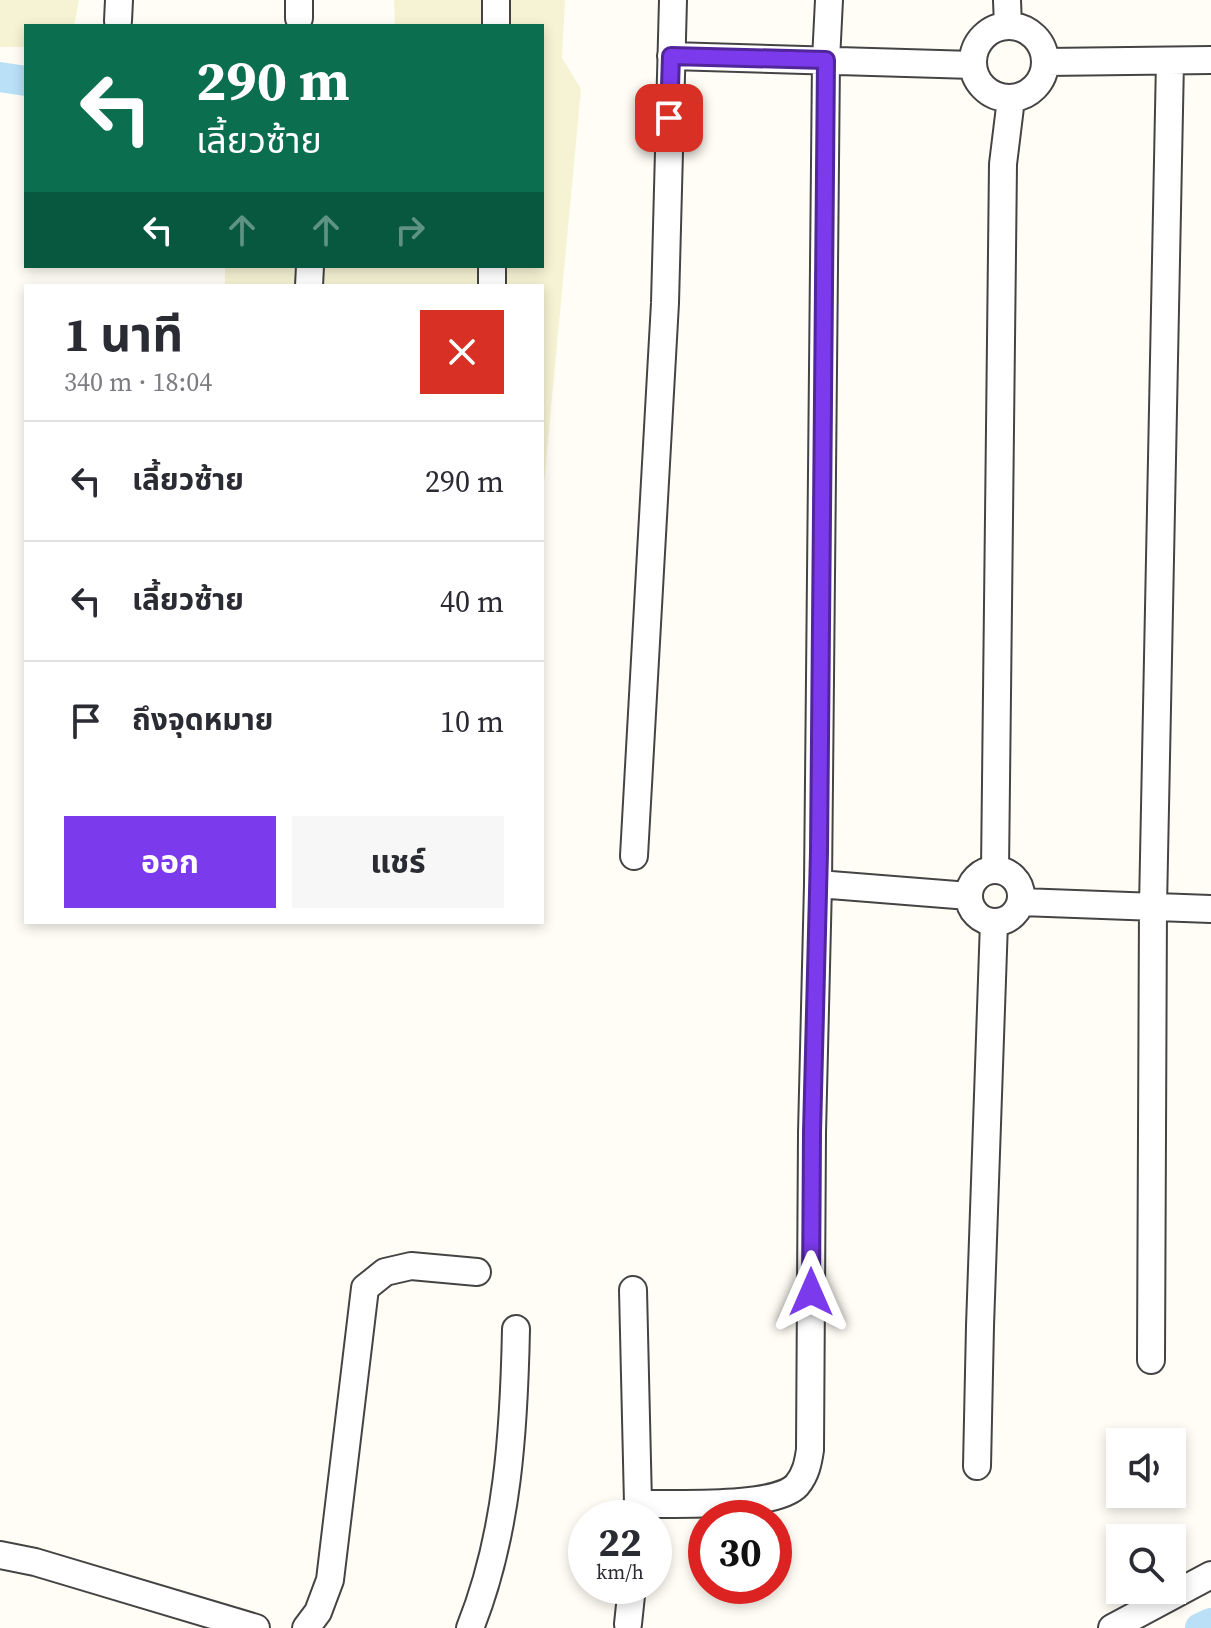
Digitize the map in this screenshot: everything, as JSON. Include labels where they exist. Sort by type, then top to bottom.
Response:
[{"type":"street","points":[[496,0],[496,24]]},
{"type":"street","points":[[634,856],[665,303],[673,0]]},
{"type":"street","points":[[672,1508],[775,1497],[795,1488],[806,1472],[810,1450],[829,0]]},
{"type":"street","points":[[1008,13],[1040,43],[1046,62],[1041,80],[1028,93],[1011,99],[985,90],[973,65],[975,50],[982,38],[1008,13]]},
{"type":"street","points":[[671,56],[973,65]]},
{"type":"street","points":[[1046,62],[1211,60]]},
{"type":"street","points":[[1151,1360],[1153,907],[1170,61]]},
{"type":"street","points":[[995,870],[1003,164],[1011,99]]},
{"type":"street","points":[[1005,871],[1018,884],[1021,902],[1015,913],[1006,920],[994,922],[977,915],[969,896],[971,886],[985,872],[1005,871]]},
{"type":"street","points":[[818,884],[969,896]]},
{"type":"street","points":[[1021,902],[1211,909]]},
{"type":"street","points":[[977,1466],[994,922]]},
{"type":"street","points":[[306,1628],[318,1612],[330,1580],[365,1288],[385,1272],[411,1266],[477,1272]]},
{"type":"street","points":[[633,1290],[638,1500]]},
{"type":"street","points":[[470,1628],[493,1555],[510,1461],[516,1329]]},
{"type":"street","points":[[0,1555],[35,1562],[256,1628]]},
{"type":"street","points":[[1112,1628],[1211,1575]]},
{"type":"street","points":[[628,1624],[630,1604]]},
{"type":"shaded area","points":[[0,0],[79,0],[74,24],[24,24],[24,47],[0,47]]},
{"type":"shaded area","points":[[394,0],[565,0],[562,58],[581,89],[544,483],[544,284],[225,284],[225,268],[544,268],[544,24],[395,24]]},
{"type":"waterway","points":[[0,77],[24,81]]},
{"type":"waterway","points":[[1200,1628],[1211,1623]]},
{"type":"route","points":[[669,118],[671,56],[826,60],[819,852],[811,1292]]}]
